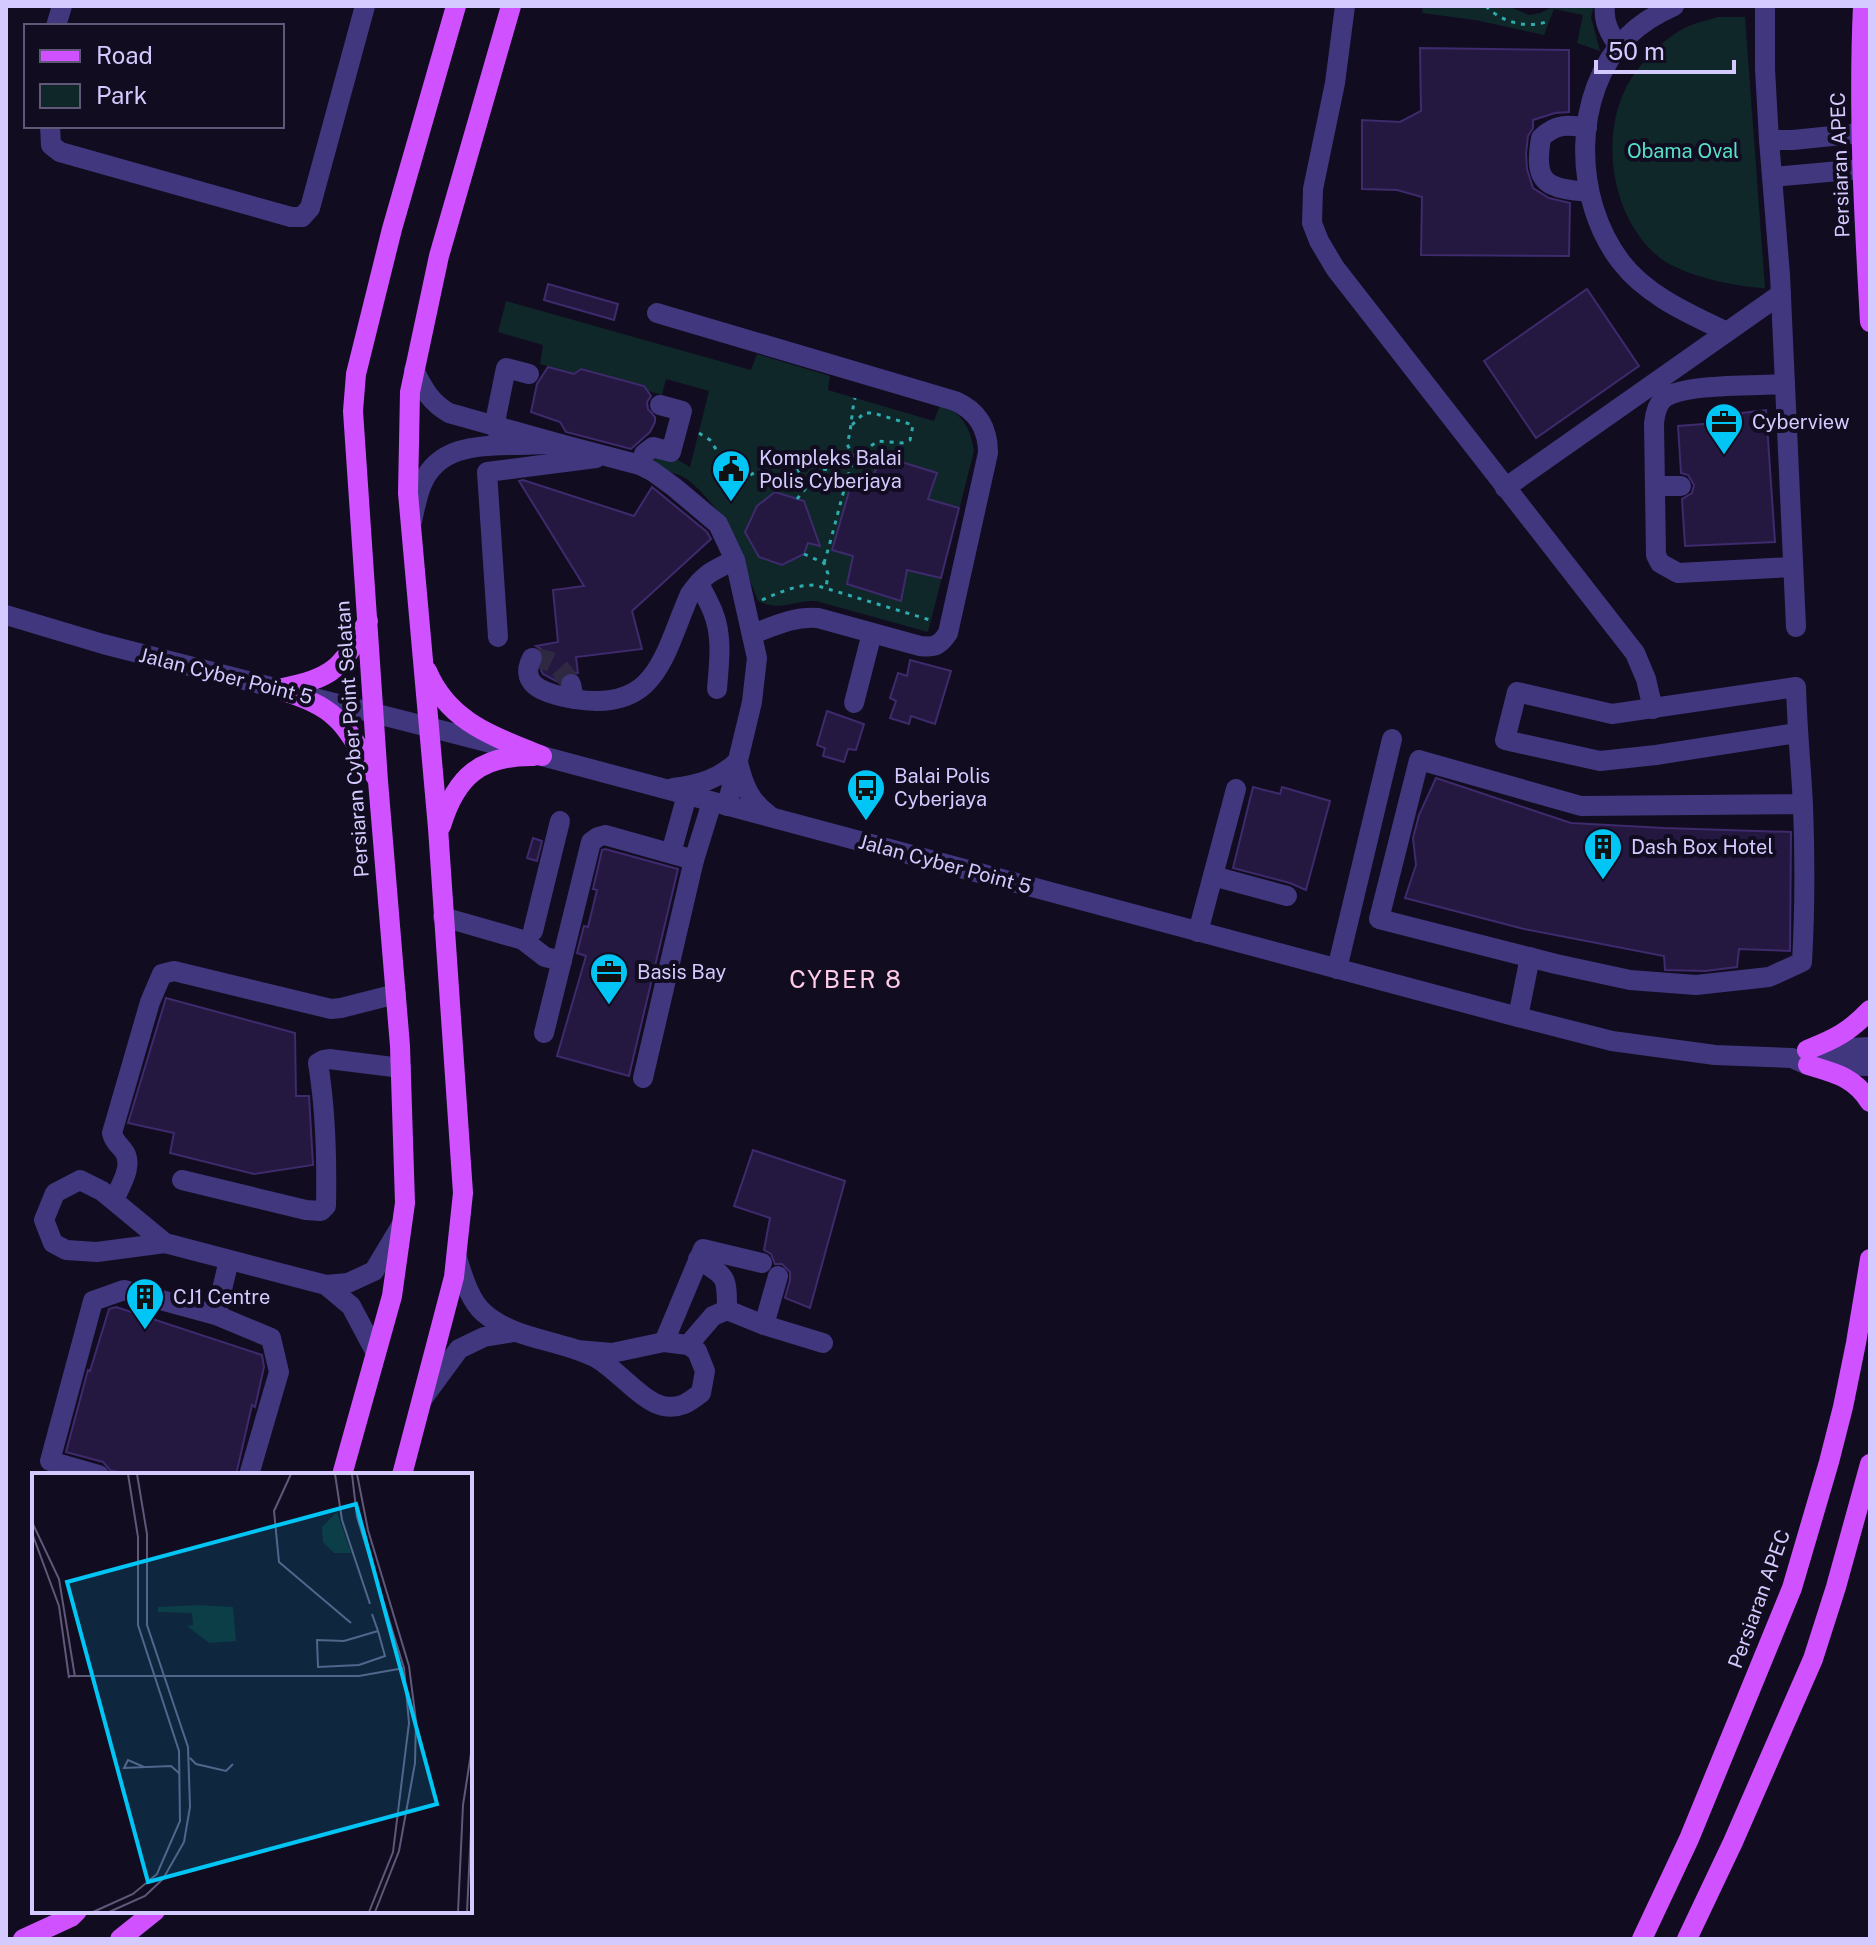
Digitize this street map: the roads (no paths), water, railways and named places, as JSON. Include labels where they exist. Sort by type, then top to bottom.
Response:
[{"type":"main road","name":"Persiaran Cyber Point Selatan","points":[[343,1473],[392,1296],[405,1203],[401,1068],[353,411],[356,374],[392,229],[456,6]]},
{"type":"main road","points":[[403,1473],[454,1277],[463,1193],[438,836],[408,493],[410,392],[439,256],[511,6]]},
{"type":"main road","name":"Persiaran APEC","points":[[1863,6],[1861,133],[1866,168],[1870,322]]},
{"type":"main road","points":[[278,689],[323,677],[340,665],[368,621]]},
{"type":"main road","points":[[421,659],[432,683],[454,712],[480,729],[542,756]]},
{"type":"main road","points":[[278,689],[316,705],[337,718],[378,781]]},
{"type":"main road","points":[[438,836],[448,803],[475,770],[512,756],[542,756]]},
{"type":"main road","points":[[1803,1058],[1855,1025],[1870,1010]]},
{"type":"main road","points":[[1803,1058],[1847,1079],[1861,1089],[1870,1102]]},
{"type":"main road","name":"Persiaran APEC","points":[[1642,1939],[1689,1839],[1792,1588],[1843,1407],[1870,1259]]},
{"type":"main road","points":[[1687,1939],[1813,1659],[1870,1464]]},
{"type":"main road","points":[[23,1939],[75,1913]]},
{"type":"main road","points":[[120,1939],[152,1913]]},
{"type":"street","points":[[50,128],[51,145],[60,152],[291,217],[302,217],[310,208],[365,6]]},
{"type":"street","points":[[1345,6],[1335,83],[1313,189],[1312,223],[1319,241],[1335,268],[1635,653],[1646,679],[1653,709]]},
{"type":"street","points":[[1605,6],[1608,31],[1619,47]]},
{"type":"street","points":[[1674,6],[1646,21],[1627,36],[1610,58],[1600,79],[1591,104],[1584,156],[1589,192],[1603,236],[1622,264],[1642,284],[1686,312],[1727,332]]},
{"type":"street","points":[[1765,6],[1765,69],[1781,294],[1796,627]]},
{"type":"street","points":[[1587,128],[1559,126],[1541,138],[1539,148],[1540,172],[1546,183],[1589,192]]},
{"type":"street","points":[[1769,140],[1861,133]]},
{"type":"street","points":[[1772,177],[1866,168]]},
{"type":"street","points":[[1505,488],[1781,294]]},
{"type":"street","points":[[657,313],[955,401],[966,406],[983,425],[988,440],[988,453],[948,633],[940,644],[931,648],[808,617],[753,634]]},
{"type":"street","points":[[506,469],[498,436],[498,404],[506,368],[529,374]]},
{"type":"street","points":[[414,370],[436,405],[498,436],[560,444],[652,471],[718,524],[735,560],[757,658],[755,684],[738,761],[694,860],[643,1078]]},
{"type":"street","points":[[1785,384],[1689,389],[1665,398],[1655,413],[1656,555],[1660,563],[1678,573],[1792,567]]},
{"type":"street","points":[[640,465],[644,454],[653,447],[671,452],[682,411],[660,405]]},
{"type":"street","points":[[411,526],[422,485],[439,461],[451,453],[498,436]]},
{"type":"street","points":[[498,637],[487,472],[608,457]]},
{"type":"street","points":[[1655,486],[1681,486]]},
{"type":"street","points":[[532,658],[529,673],[533,685],[544,693],[572,691],[595,702],[633,694],[657,672],[690,594],[707,573],[735,560]]},
{"type":"street","points":[[699,583],[718,628],[717,689]]},
{"type":"street","name":"Jalan Cyber Point 5","points":[[6,615],[103,644],[542,756],[1612,1041],[1715,1055],[1803,1058],[1870,1066]]},
{"type":"street","name":"Jalan Cyber Point 5","points":[[6,624],[103,644]]},
{"type":"street","points":[[854,703],[870,679],[872,633]]},
{"type":"street","points":[[1797,733],[1600,761],[1505,740],[1517,692],[1612,714],[1796,687],[1803,804],[1805,919],[1802,962],[1769,977],[1696,985],[1630,980],[1379,919],[1419,760],[1581,806],[1803,804]]},
{"type":"street","points":[[1337,969],[1392,739]]},
{"type":"street","points":[[665,789],[703,783],[738,761]]},
{"type":"street","points":[[738,761],[751,799],[772,818]]},
{"type":"street","points":[[1198,932],[1236,789]]},
{"type":"street","points":[[671,853],[687,795]]},
{"type":"street","points":[[528,935],[560,821]]},
{"type":"street","points":[[544,1033],[591,842],[605,835],[694,860]]},
{"type":"street","points":[[1213,876],[1287,896]]},
{"type":"street","points":[[443,917],[528,935],[545,957],[562,961]]},
{"type":"street","points":[[528,935],[547,923],[570,928]]},
{"type":"street","points":[[1518,1017],[1530,957]]},
{"type":"street","points":[[114,1200],[125,1175],[127,1153],[113,1139],[112,1133],[150,1002],[162,974],[174,971],[331,1009],[396,994]]},
{"type":"street","name":"Jalan Cyber Point 5","points":[[1803,1058],[1870,1047]]},
{"type":"street","points":[[182,1180],[321,1211],[326,1206],[327,1163],[325,1114],[318,1063],[329,1059],[401,1068]]},
{"type":"street","points":[[165,1243],[102,1191],[80,1180],[55,1193],[44,1220],[53,1243],[66,1250],[97,1252],[165,1243],[326,1285],[348,1283],[374,1271],[403,1222]]},
{"type":"street","points":[[664,1342],[703,1249],[770,1269],[764,1325]]},
{"type":"street","points":[[457,1258],[467,1286],[482,1312],[514,1332],[577,1350],[599,1360],[653,1402],[663,1406],[686,1405],[701,1393],[705,1371],[697,1351],[688,1345],[664,1342],[612,1353],[577,1350]]},
{"type":"street","points":[[698,1259],[722,1273],[727,1284],[727,1310]]},
{"type":"street","points":[[216,1315],[229,1260]]},
{"type":"street","points":[[326,1285],[351,1306],[376,1353]]},
{"type":"street","points":[[92,1473],[50,1461],[93,1301],[124,1290],[216,1315],[271,1338],[279,1372],[250,1473]]},
{"type":"street","points":[[688,1345],[713,1316],[727,1310],[823,1343]]},
{"type":"street","points":[[423,1398],[459,1349],[484,1337],[514,1332]]},
{"type":"tunnel","points":[[532,658],[556,665],[571,684]]},
{"type":"place","name":"Cyberview","points":[[1724,456]]},
{"type":"place","name":"Kompleks Balai Polis Cyberjaya","points":[[731,503]]},
{"type":"place","name":"Balai Polis Cyberjaya","points":[[866,822]]},
{"type":"place","name":"Dash Box Hotel","points":[[1603,881]]},
{"type":"place","name":"Basis Bay","points":[[609,1006]]},
{"type":"place","name":"CJ1 Centre","points":[[145,1331]]},
{"type":"district","name":"CYBER 8","points":[[846,980]]},
{"type":"park label","name":"Obama Oval","points":[[1683,151]]}]
